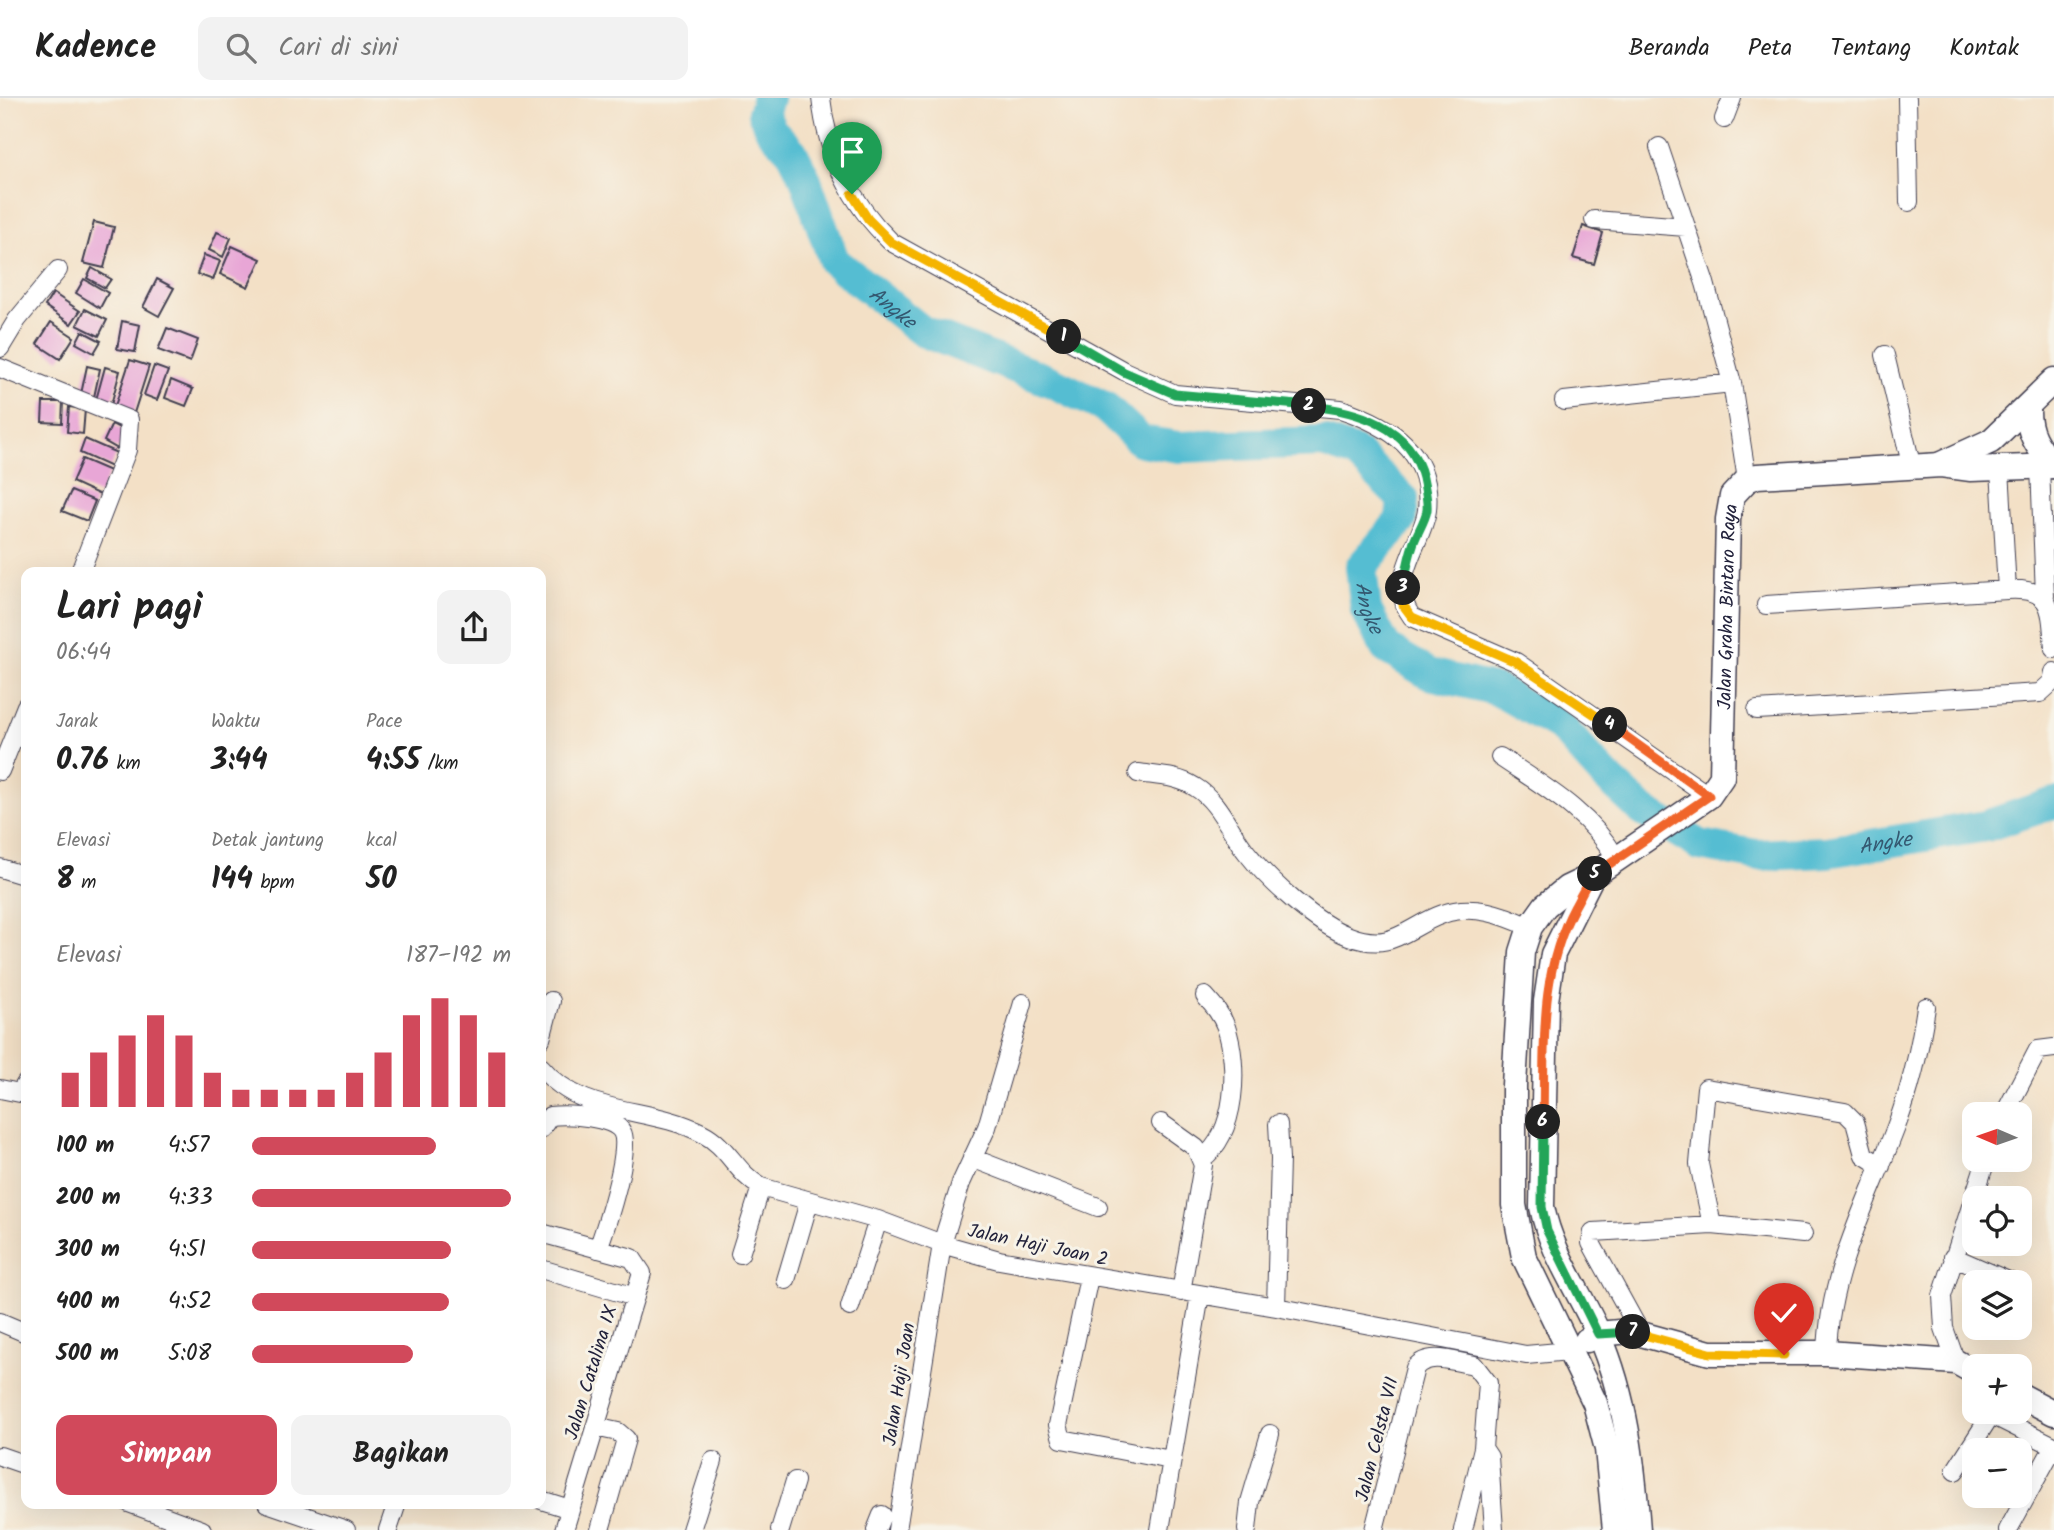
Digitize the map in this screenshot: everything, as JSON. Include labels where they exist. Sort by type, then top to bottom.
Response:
[{"type":"main road","name":"Jalan Graha Bintaro Raya","points":[[1941,465],[1991,441],[2054,380]]},
{"type":"main road","points":[[2028,407],[2029,428],[2049,466]]},
{"type":"main road","name":"Jalan Graha Bintaro Raya","points":[[1699,802],[1722,777],[1728,519],[1732,496],[1747,480],[1777,473],[1941,465],[2000,469],[2049,466]]},
{"type":"main road","points":[[1615,1530],[1606,1449],[1595,1403],[1524,1257],[1514,1205],[1514,1085],[1522,952],[1530,927],[1545,906],[1567,888],[1591,876],[1699,802]]},
{"type":"main road","points":[[1591,876],[1553,954],[1546,1001],[1542,1207],[1547,1231],[1598,1334],[1620,1395],[1631,1452],[1638,1530]]},
{"type":"main road","points":[[1569,1350],[1598,1334],[1640,1332],[1710,1353],[1828,1353],[1962,1367]]},
{"type":"main road","points":[[2032,1401],[2054,1413]]},
{"type":"street","points":[[821,98],[838,167],[868,219],[891,242],[1124,372],[1175,394],[1340,409],[1366,418],[1402,438],[1420,466],[1427,512],[1413,545],[1403,590],[1403,605],[1412,617],[1516,662],[1699,802]]},
{"type":"street","points":[[1724,119],[1732,98]]},
{"type":"street","points":[[1907,98],[1909,202]]},
{"type":"street","points":[[1659,146],[1732,383],[1747,480]]},
{"type":"street","points":[[1594,220],[1686,227]]},
{"type":"street","points":[[0,348],[17,320],[58,270]]},
{"type":"street","points":[[1885,355],[1912,468]]},
{"type":"street","points":[[0,368],[129,420],[127,450],[82,567]]},
{"type":"street","points":[[1564,401],[1732,383]]},
{"type":"street","points":[[2049,466],[2045,596],[2051,608],[2054,649]]},
{"type":"street","points":[[2000,469],[2007,590]]},
{"type":"street","points":[[1766,605],[2029,589],[2045,596]]},
{"type":"street","points":[[1758,710],[2040,693],[2052,682],[2054,672]]},
{"type":"street","points":[[0,771],[21,718]]},
{"type":"street","points":[[1500,757],[1579,811],[1606,840],[1624,852]]},
{"type":"street","points":[[1138,773],[1178,778],[1203,793],[1226,819],[1248,855],[1287,894],[1348,936],[1370,942],[1388,942],[1406,936],[1444,914],[1457,911],[1491,912],[1530,927]]},
{"type":"street","points":[[0,868],[21,874]]},
{"type":"street","points":[[1202,1159],[1211,1152],[1224,1129],[1232,1089],[1230,1040],[1219,1011],[1205,996]]},
{"type":"street","points":[[546,1020],[551,1001]]},
{"type":"street","name":"Jalan Haji Joan","points":[[897,1530],[942,1244],[961,1183],[987,1127],[1023,1003]]},
{"type":"street","points":[[1828,1353],[1831,1308],[1841,1267],[1911,1085],[1926,1007]]},
{"type":"street","points":[[2011,1102],[2038,1050],[2054,1048]]},
{"type":"street","name":"Jalan Haji Joan 2","points":[[546,1072],[571,1095],[703,1133],[724,1149],[744,1178],[761,1187],[878,1220],[942,1244],[1089,1278],[1276,1307],[1526,1355],[1569,1350]]},
{"type":"street","points":[[1712,1225],[1699,1164],[1706,1088],[1845,1112],[1855,1122],[1864,1156],[1881,1166]]},
{"type":"street","points":[[0,1089],[21,1091]]},
{"type":"street","points":[[546,1122],[550,1116],[593,1119],[618,1127],[625,1143],[614,1199],[598,1250],[546,1234]]},
{"type":"street","points":[[1161,1124],[1196,1148],[1202,1159],[1181,1292]]},
{"type":"street","points":[[1276,1307],[1280,1159],[1278,1124]]},
{"type":"street","points":[[972,1158],[1098,1207]]},
{"type":"street","points":[[1962,1361],[1944,1328],[1942,1296],[1982,1172]]},
{"type":"street","points":[[740,1254],[761,1187]]},
{"type":"street","points":[[786,1280],[809,1202]]},
{"type":"street","points":[[850,1307],[878,1220]]},
{"type":"street","points":[[1640,1332],[1591,1243],[1593,1232],[1712,1225],[1803,1234]]},
{"type":"street","name":"Jalan Catalina IX","points":[[564,1530],[642,1279],[640,1267],[632,1258],[598,1250]]},
{"type":"street","points":[[1953,1257],[1983,1270]]},
{"type":"street","points":[[546,1274],[635,1297]]},
{"type":"street","points":[[1089,1278],[1058,1434],[1062,1439],[1171,1460]]},
{"type":"street","points":[[1160,1530],[1200,1295]]},
{"type":"street","points":[[0,1322],[21,1331]]},
{"type":"street","name":"Jalan Celsta VII","points":[[1374,1530],[1415,1368],[1421,1361],[1431,1358],[1474,1365],[1484,1376],[1488,1394],[1483,1448]]},
{"type":"street","points":[[1955,1471],[1989,1418],[1996,1417],[2054,1446],[2008,1530]]},
{"type":"street","points":[[595,1427],[618,1432],[626,1439],[600,1530]]},
{"type":"street","points":[[1247,1530],[1250,1502],[1270,1434]]},
{"type":"street","points":[[1463,1530],[1483,1448]]},
{"type":"street","points":[[1483,1448],[1489,1457],[1494,1530]]},
{"type":"street","points":[[0,1456],[21,1463]]},
{"type":"street","points":[[691,1530],[713,1461]]},
{"type":"street","points":[[780,1530],[795,1481]]},
{"type":"street","points":[[546,1502],[570,1509]]},
{"type":"street","points":[[145,1509],[202,1530]]},
{"type":"street","points":[[388,1530],[395,1509]]},
{"type":"street","points":[[305,1510],[345,1530]]},
{"type":"building","points":[[94,222],[114,227],[104,268],[83,263]]},
{"type":"building","points":[[1583,226],[1603,233],[1594,264],[1573,258]]},
{"type":"building","points":[[217,232],[231,238],[223,257],[209,250]]},
{"type":"building","points":[[232,246],[261,259],[248,287],[220,274]]},
{"type":"building","points":[[204,255],[220,261],[213,280],[197,274]]},
{"type":"building","points":[[92,268],[111,279],[105,288],[87,278]]},
{"type":"building","points":[[84,279],[108,293],[100,308],[76,293]]},
{"type":"building","points":[[157,279],[174,288],[159,316],[143,307]]},
{"type":"building","points":[[53,293],[80,311],[71,324],[45,306]]},
{"type":"building","points":[[85,309],[107,320],[99,336],[77,325]]},
{"type":"building","points":[[122,321],[140,325],[135,352],[117,349]]},
{"type":"building","points":[[51,322],[74,337],[60,359],[37,344]]},
{"type":"building","points":[[167,328],[198,340],[190,362],[158,350]]},
{"type":"building","points":[[82,331],[101,341],[94,353],[76,343]]},
{"type":"building","points":[[130,360],[149,366],[134,413],[115,406]]},
{"type":"building","points":[[87,366],[100,369],[94,397],[81,394]]},
{"type":"building","points":[[154,366],[168,371],[157,400],[144,395]]},
{"type":"building","points":[[105,367],[120,371],[111,405],[96,400]]},
{"type":"building","points":[[171,380],[193,389],[186,406],[165,398]]},
{"type":"building","points":[[43,402],[63,402],[62,423],[42,422]]},
{"type":"building","points":[[69,407],[85,409],[83,434],[67,432]]},
{"type":"building","points":[[112,424],[127,432],[118,449],[104,441]]},
{"type":"building","points":[[85,439],[117,453],[111,467],[80,453]]},
{"type":"building","points":[[82,459],[110,471],[100,495],[72,482]]},
{"type":"building","points":[[71,491],[95,501],[87,521],[62,511]]},
{"type":"waterway","name":"Angke","points":[[768,98],[763,113],[771,130],[792,152],[805,178],[834,261],[922,331],[1052,382],[1106,408],[1141,441],[1179,447],[1323,442],[1356,453],[1403,499],[1401,520],[1361,567],[1366,610],[1386,648],[1429,674],[1497,690],[1560,726],[1603,774],[1642,810],[1700,845],[1756,855],[1827,852],[1986,826],[2054,803]]},
{"type":"route","points":[[852,194],[868,219],[891,242],[1124,372],[1175,394],[1340,409],[1366,418],[1402,438],[1420,466],[1427,512],[1413,545],[1403,590],[1403,605],[1412,617],[1516,662],[1698,785],[1709,796],[1591,876],[1563,928],[1553,954],[1546,1001],[1542,1207],[1547,1231],[1598,1334],[1640,1332],[1710,1353],[1784,1355]]}]
